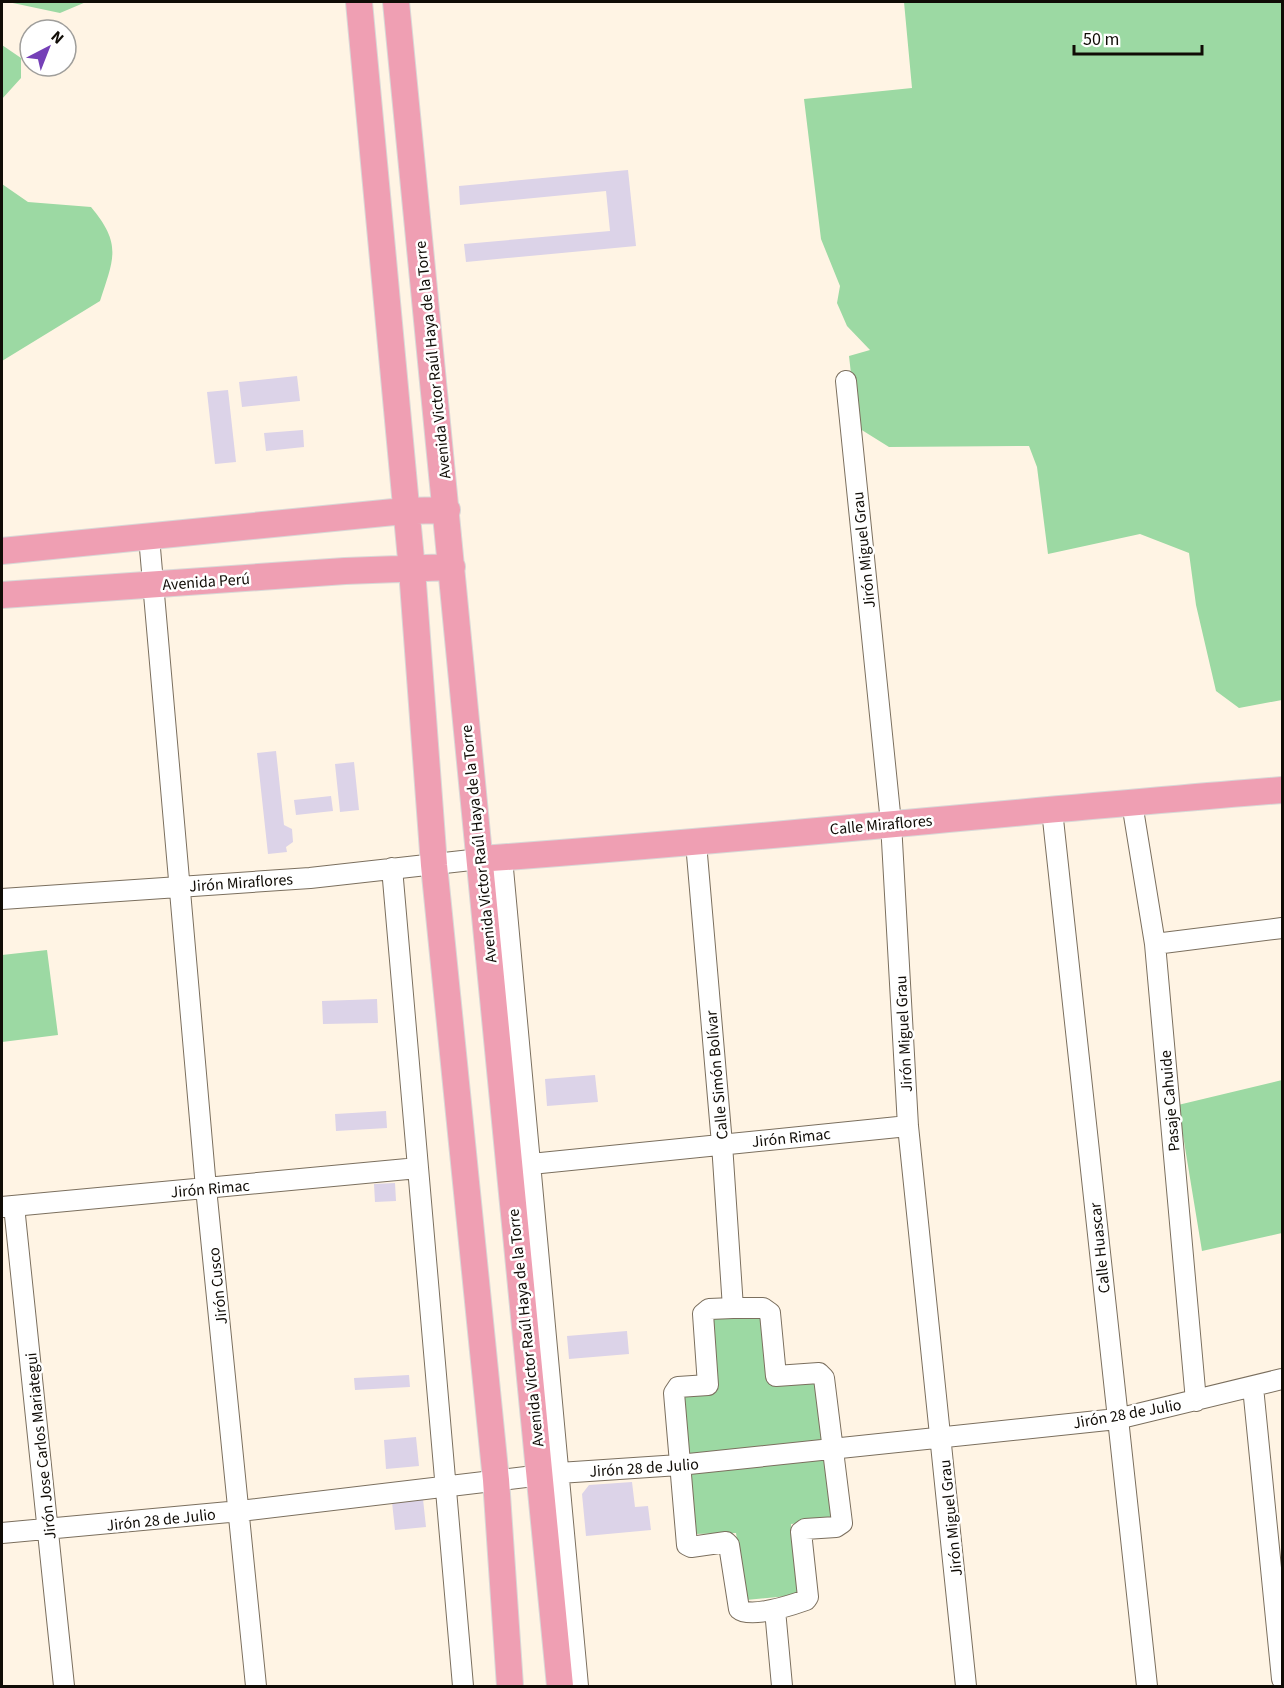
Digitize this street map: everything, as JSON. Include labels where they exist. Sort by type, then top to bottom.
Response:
[{"type":"main road","points":[[358,2],[404,511],[412,570],[434,865],[496,1480],[510,1686]]},
{"type":"main road","name":"Avenida Victor Raúl Haya de la Torre","points":[[396,2],[452,567],[491,858],[550,1474],[560,1686]]},
{"type":"main road","points":[[2,551],[404,511],[447,510]]},
{"type":"main road","name":"Avenida Perú","points":[[2,595],[345,570],[412,570],[452,567]]},
{"type":"main road","name":"Calle Miraflores","points":[[491,858],[696,843],[891,823],[1282,790]]},
{"type":"street","name":"Jirón Miguel Grau","points":[[846,381],[891,823],[908,1126],[966,1686]]},
{"type":"street","name":"Jirón Cusco","points":[[149,537],[155,584],[206,1188],[256,1686]]},
{"type":"street","name":"Pasaje Cahuide","points":[[1132,803],[1155,944],[1196,1401]]},
{"type":"street","name":"Calle Huascar","points":[[1052,810],[1147,1686]]},
{"type":"street","name":"Calle Simón Bolívar","points":[[696,843],[722,1144],[733,1308]]},
{"type":"street","name":"Jirón Miraflores","points":[[2,899],[310,878],[491,858]]},
{"type":"street","points":[[491,858],[531,1164],[550,1474],[578,1686]]},
{"type":"street","points":[[392,868],[463,1686]]},
{"type":"street","points":[[1155,944],[1282,928]]},
{"type":"street","name":"Jirón Rimac","points":[[531,1164],[908,1126]]},
{"type":"street","name":"Jirón Rimac","points":[[8,1207],[418,1168]]},
{"type":"street","name":"Jirón Jose Carlos Mariategui","points":[[8,1207],[48,1530],[64,1686]]},
{"type":"street","points":[[733,1308],[763,1308],[770,1313],[776,1376],[819,1372],[822,1375],[842,1523],[836,1527],[801,1532],[808,1596],[806,1600],[775,1610],[741,1612],[729,1545],[726,1542],[691,1547],[687,1545],[679,1465],[675,1389],[708,1385],[703,1314],[709,1309],[733,1308]]},
{"type":"street","name":"Jirón 28 de Julio","points":[[2,1533],[240,1511],[550,1474],[679,1465],[1117,1419],[1282,1379]]},
{"type":"street","points":[[1253,1387],[1282,1679]]},
{"type":"street","points":[[775,1610],[782,1686]]},
{"type":"green space","points":[[8,2],[86,2],[60,13]]},
{"type":"green space","points":[[904,2],[1282,2],[1282,700],[1239,708],[1216,691],[1196,605],[1189,553],[1140,534],[1048,554],[1037,467],[1029,446],[889,447],[857,427],[849,356],[870,350],[847,326],[837,303],[840,286],[821,239],[804,99],[912,88]]},
{"type":"green space","points":[[2,45],[18,56],[18,78],[21,78],[2,99]]},
{"type":"green space","points":[[2,184],[28,202],[91,207],[107,231],[112,252],[109,273],[100,301],[2,361]]},
{"type":"green space","points":[[47,950],[58,1035],[2,1042],[2,955]]},
{"type":"green space","points":[[1282,1080],[1282,1233],[1202,1251],[1178,1105]]},
{"type":"green space","points":[[762,1312],[771,1381],[818,1380],[835,1519],[791,1524],[798,1595],[746,1600],[736,1533],[694,1534],[681,1394],[716,1388],[710,1315]]},
{"type":"building","points":[[628,170],[636,246],[466,262],[464,244],[610,231],[606,191],[460,205],[459,186]]},
{"type":"building","points":[[297,376],[300,401],[242,407],[239,382]]},
{"type":"building","points":[[228,390],[236,462],[215,464],[207,392]]},
{"type":"building","points":[[303,430],[304,447],[266,451],[264,433]]},
{"type":"building","points":[[276,751],[284,825],[292,829],[293,842],[286,847],[287,852],[268,854],[257,753]]},
{"type":"building","points":[[354,762],[359,810],[340,812],[335,764]]},
{"type":"building","points":[[331,796],[333,811],[296,815],[294,800]]},
{"type":"building","points":[[377,999],[378,1023],[323,1024],[322,1001]]},
{"type":"building","points":[[595,1075],[598,1102],[547,1106],[545,1079]]},
{"type":"building","points":[[386,1111],[387,1128],[336,1131],[335,1114]]},
{"type":"building","points":[[395,1183],[396,1201],[375,1202],[374,1184]]},
{"type":"building","points":[[627,1331],[629,1354],[569,1359],[567,1336]]},
{"type":"building","points":[[409,1375],[410,1387],[355,1390],[354,1378]]},
{"type":"building","points":[[416,1437],[419,1466],[386,1469],[384,1440]]},
{"type":"building","points":[[632,1482],[635,1507],[648,1506],[651,1530],[586,1536],[582,1494],[589,1485]]},
{"type":"building","points":[[423,1499],[426,1527],[395,1530],[392,1502]]}]
